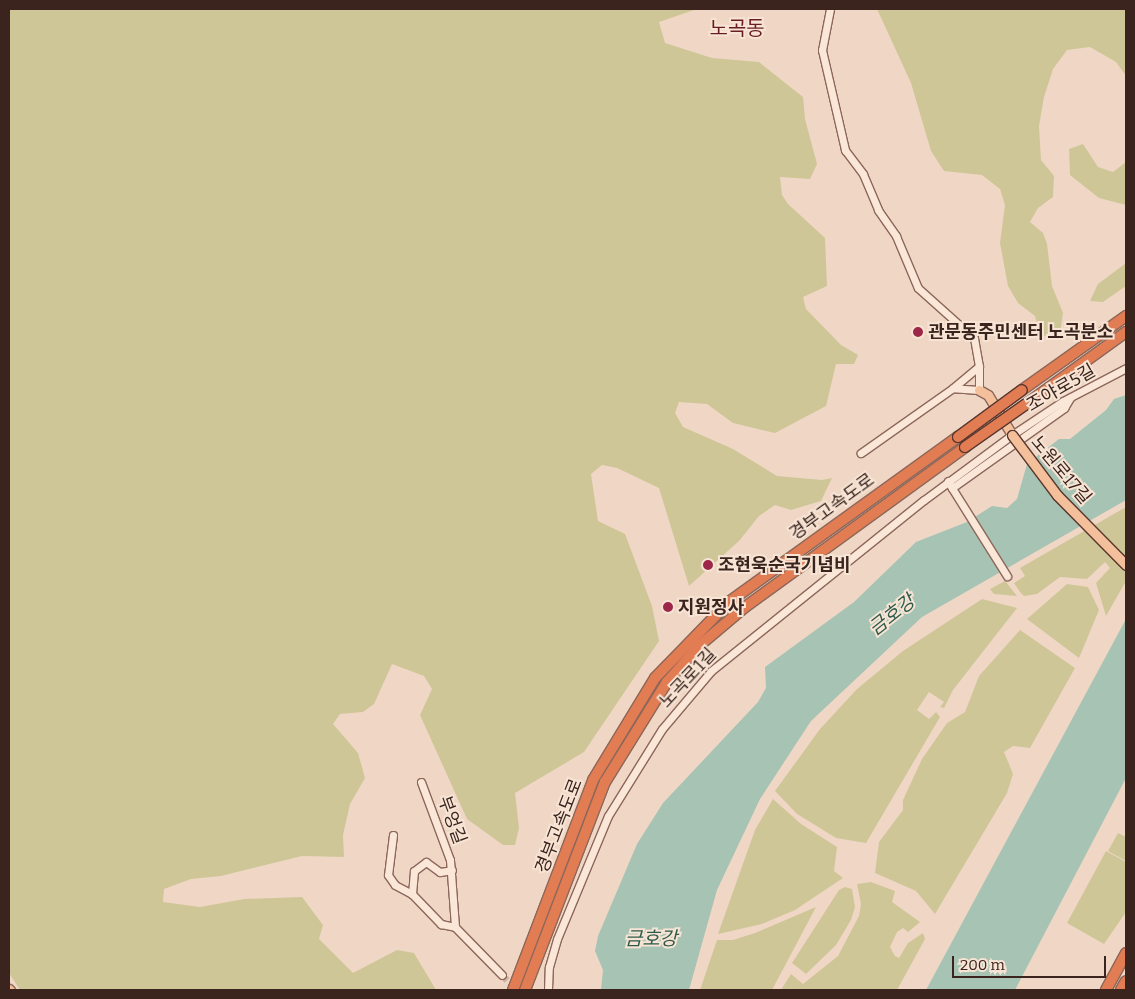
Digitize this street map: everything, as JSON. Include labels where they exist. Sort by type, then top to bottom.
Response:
[{"type":"highway","name":"경부고속도로","points":[[513,990],[593,780],[655,678],[729,602],[1126,316]]},
{"type":"highway","name":"경부고속도로","points":[[525,990],[605,782],[668,682],[700,645],[745,607],[1126,332]]},
{"type":"highway","points":[[1106,990],[1126,953]]},
{"type":"highway","points":[[1121,990],[1126,981]]},
{"type":"main road","name":"노원로17길","points":[[979,390],[988,395],[1012,435],[1057,495],[1126,565]]},
{"type":"street","points":[[830,9],[822,50],[844,150],[863,174],[878,210],[896,236],[918,288],[974,338],[980,366],[979,390],[953,388]]},
{"type":"street","points":[[861,453],[953,388],[980,366]]},
{"type":"street","name":"조야로5길","points":[[1012,435],[1070,398],[1126,368]]},
{"type":"street","points":[[1007,576],[950,484],[1064,408],[1070,398]]},
{"type":"street","name":"노곡로1길","points":[[548,990],[549,967],[557,939],[596,841],[662,729],[711,671],[1012,435]]},
{"type":"street","name":"부엉길","points":[[421,782],[452,870],[455,927]]},
{"type":"street","points":[[394,835],[388,875],[400,890],[412,894],[441,924],[455,927],[502,975]]},
{"type":"street","name":"부엉길","points":[[412,894],[414,871],[426,862],[440,872],[452,870]]},
{"type":"shaded area","points":[[9,9],[697,9],[659,22],[665,43],[712,58],[759,62],[803,97],[805,119],[817,164],[810,179],[780,177],[782,195],[788,204],[825,238],[827,286],[803,297],[806,309],[841,345],[858,355],[854,364],[836,364],[826,406],[775,433],[733,423],[707,404],[679,402],[675,413],[683,427],[733,449],[777,476],[822,480],[832,478],[821,501],[791,510],[775,505],[759,516],[739,541],[689,586],[659,488],[617,468],[602,465],[591,474],[598,521],[625,534],[652,606],[659,641],[584,752],[515,793],[519,828],[515,845],[503,845],[467,819],[420,715],[432,689],[424,676],[392,664],[374,704],[363,712],[340,714],[333,724],[358,753],[365,778],[350,804],[343,835],[344,857],[302,856],[221,876],[191,879],[164,889],[163,902],[200,907],[244,899],[302,897],[323,925],[319,939],[353,973],[397,950],[414,953],[436,990],[20,990],[9,973]]},
{"type":"shaded area","points":[[877,9],[1126,9],[1126,76],[1116,62],[1090,47],[1067,50],[1053,69],[1044,97],[1039,126],[1041,160],[1054,176],[1053,197],[1038,208],[1030,222],[1043,233],[1047,244],[1052,286],[1063,313],[1061,327],[1050,338],[1040,334],[1035,316],[1018,303],[1008,286],[1000,243],[1005,205],[1000,189],[982,175],[944,171],[931,151],[911,83]]},
{"type":"shaded area","points":[[1083,144],[1098,167],[1113,172],[1126,162],[1126,205],[1099,198],[1070,175],[1069,149]]},
{"type":"shaded area","points":[[1126,263],[1126,286],[1103,302],[1090,301],[1098,284]]},
{"type":"shaded area","points":[[1126,507],[1126,581],[1106,616],[1096,583],[1110,568],[1105,562],[1087,579],[1060,577],[1037,594],[1024,596],[1020,592],[1014,583],[1025,576],[1020,568]]},
{"type":"shaded area","points":[[1005,581],[1017,596],[994,594],[990,589]]},
{"type":"shaded area","points":[[1067,584],[1088,587],[1099,610],[1079,658],[1027,619]]},
{"type":"shaded area","points":[[982,599],[1017,608],[953,690],[944,708],[940,707],[944,702],[929,692],[917,710],[929,719],[936,712],[940,717],[866,843],[836,838],[797,814],[775,791],[820,729],[857,689],[903,651]]},
{"type":"shaded area","points":[[1020,630],[1075,668],[1030,748],[1013,746],[1004,752],[1013,774],[1007,793],[935,914],[916,891],[875,873],[879,842],[903,810],[903,800],[922,759],[947,723],[965,712],[979,676]]},
{"type":"shaded area","points":[[773,799],[801,824],[837,847],[834,871],[843,878],[795,910],[762,924],[718,934],[755,830]]},
{"type":"shaded area","points":[[1118,833],[1126,837],[1126,861],[1108,851]]},
{"type":"shaded area","points":[[1106,851],[1126,862],[1126,912],[1104,944],[1067,923]]},
{"type":"shaded area","points":[[871,882],[895,891],[892,902],[920,922],[908,932],[903,928],[897,932],[890,947],[895,956],[899,958],[908,943],[923,933],[925,939],[897,990],[781,990],[791,974],[803,984],[838,956],[859,916],[861,904],[857,884]]},
{"type":"shaded area","points":[[845,887],[852,889],[855,907],[851,920],[836,945],[806,974],[792,963],[839,890]]},
{"type":"shaded area","points":[[816,907],[772,990],[700,990],[717,940],[733,940],[755,933]]},
{"type":"water","name":"금호강","points":[[1126,395],[1126,500],[922,617],[811,721],[760,799],[717,890],[689,990],[601,990],[603,970],[595,951],[598,936],[637,844],[663,803],[758,702],[766,688],[765,667],[854,602],[916,542],[967,522],[992,506],[1007,508],[1017,499],[1027,464],[1059,439],[1070,439],[1106,410],[1114,399]]},
{"type":"water","points":[[1126,619],[1126,778],[1015,990],[926,990]]},
{"type":"tunnel","points":[[502,975],[516,988]]},
{"type":"place","name":"관문동주민센터 노곡분소","points":[[918,332]]},
{"type":"place","name":"조현욱순국기념비","points":[[708,565]]},
{"type":"place","name":"지원정사","points":[[668,607]]},
{"type":"district","name":"노곡동","points":[[737,28]]}]
